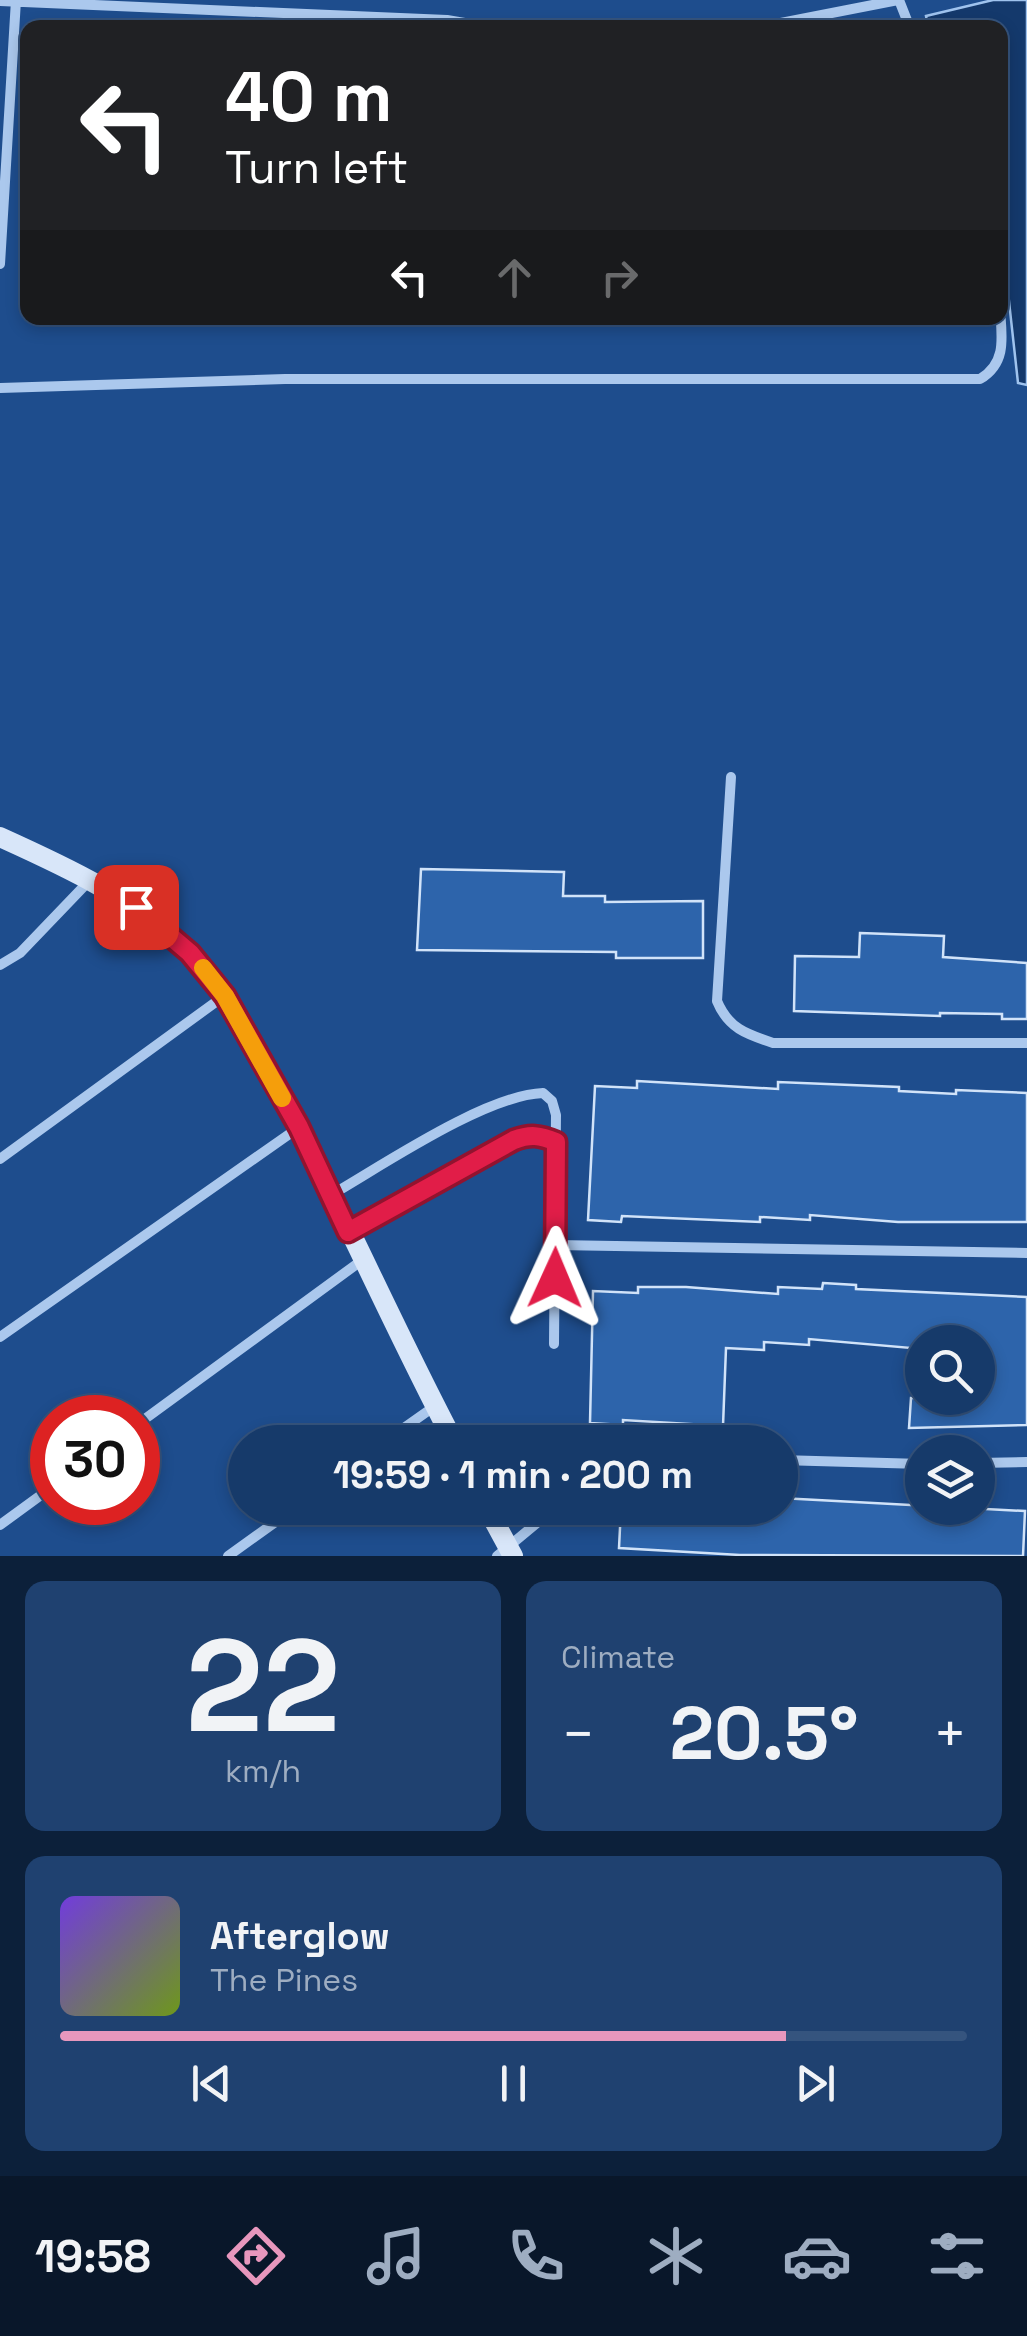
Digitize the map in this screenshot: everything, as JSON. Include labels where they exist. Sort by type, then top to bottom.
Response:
[{"type":"street","points":[[0,264],[16,0]]},
{"type":"street","points":[[795,20],[899,0]]},
{"type":"street","points":[[0,1],[447,20]]},
{"type":"street","points":[[0,388],[305,378],[980,379],[1000,361],[1000,325]]},
{"type":"street","points":[[731,777],[717,1000],[724,1018],[741,1033],[773,1043],[1027,1043]]},
{"type":"street","points":[[0,837],[92,878],[136,907],[190,953],[225,996],[299,1127],[445,1425]]},
{"type":"street","points":[[0,965],[20,953],[92,878]]},
{"type":"street","points":[[0,1159],[225,996]]},
{"type":"street","points":[[330,1195],[474,1116],[523,1093],[543,1092],[552,1101],[556,1142],[554,1344]]},
{"type":"street","points":[[0,1338],[299,1127]]},
{"type":"street","points":[[348,1232],[514,1140],[528,1134],[556,1142]]},
{"type":"street","points":[[556,1245],[1027,1252]]},
{"type":"street","points":[[160,1408],[361,1260]]},
{"type":"street","points":[[408,1425],[434,1406]]},
{"type":"street","points":[[798,1461],[905,1464]]},
{"type":"street","points":[[995,1463],[1027,1462]]},
{"type":"street","points":[[0,1525],[30,1503]]},
{"type":"street","points":[[228,1556],[271,1525]]},
{"type":"street","points":[[495,1525],[506,1553],[536,1525]]},
{"type":"water","points":[[993,0],[1027,0],[1027,385],[1018,383],[1008,292],[1008,20],[927,20],[926,16]]},
{"type":"building","points":[[421,869],[564,872],[563,896],[605,896],[605,902],[703,901],[703,958],[616,958],[616,952],[417,950]]},
{"type":"building","points":[[860,933],[944,936],[943,957],[1027,963],[1027,1019],[1002,1019],[1002,1014],[794,1011],[795,956],[859,957]]},
{"type":"building","points":[[637,1081],[778,1089],[778,1082],[899,1087],[899,1091],[956,1094],[956,1090],[1027,1093],[1027,1222],[898,1222],[810,1215],[810,1220],[760,1217],[760,1222],[622,1216],[621,1222],[588,1220],[595,1086],[637,1088]]},
{"type":"building","points":[[823,1283],[856,1285],[856,1289],[1027,1297],[1027,1425],[909,1428],[910,1415],[995,1415],[995,1325],[905,1325],[905,1347],[809,1339],[809,1345],[764,1342],[764,1350],[726,1348],[723,1425],[623,1420],[623,1425],[590,1423],[593,1291],[638,1293],[638,1287],[686,1287],[778,1294],[778,1287],[822,1289]]},
{"type":"building","points":[[798,1499],[905,1505],[905,1525],[995,1525],[995,1509],[1025,1511],[1023,1556],[740,1555],[619,1548],[620,1525],[798,1525]]},
{"type":"slow traffic","points":[[203,968],[225,996],[282,1098]]},
{"type":"route","points":[[136,907],[190,953],[225,996],[299,1127],[348,1232],[514,1140],[528,1134],[542,1136],[556,1142],[555,1278]]}]
